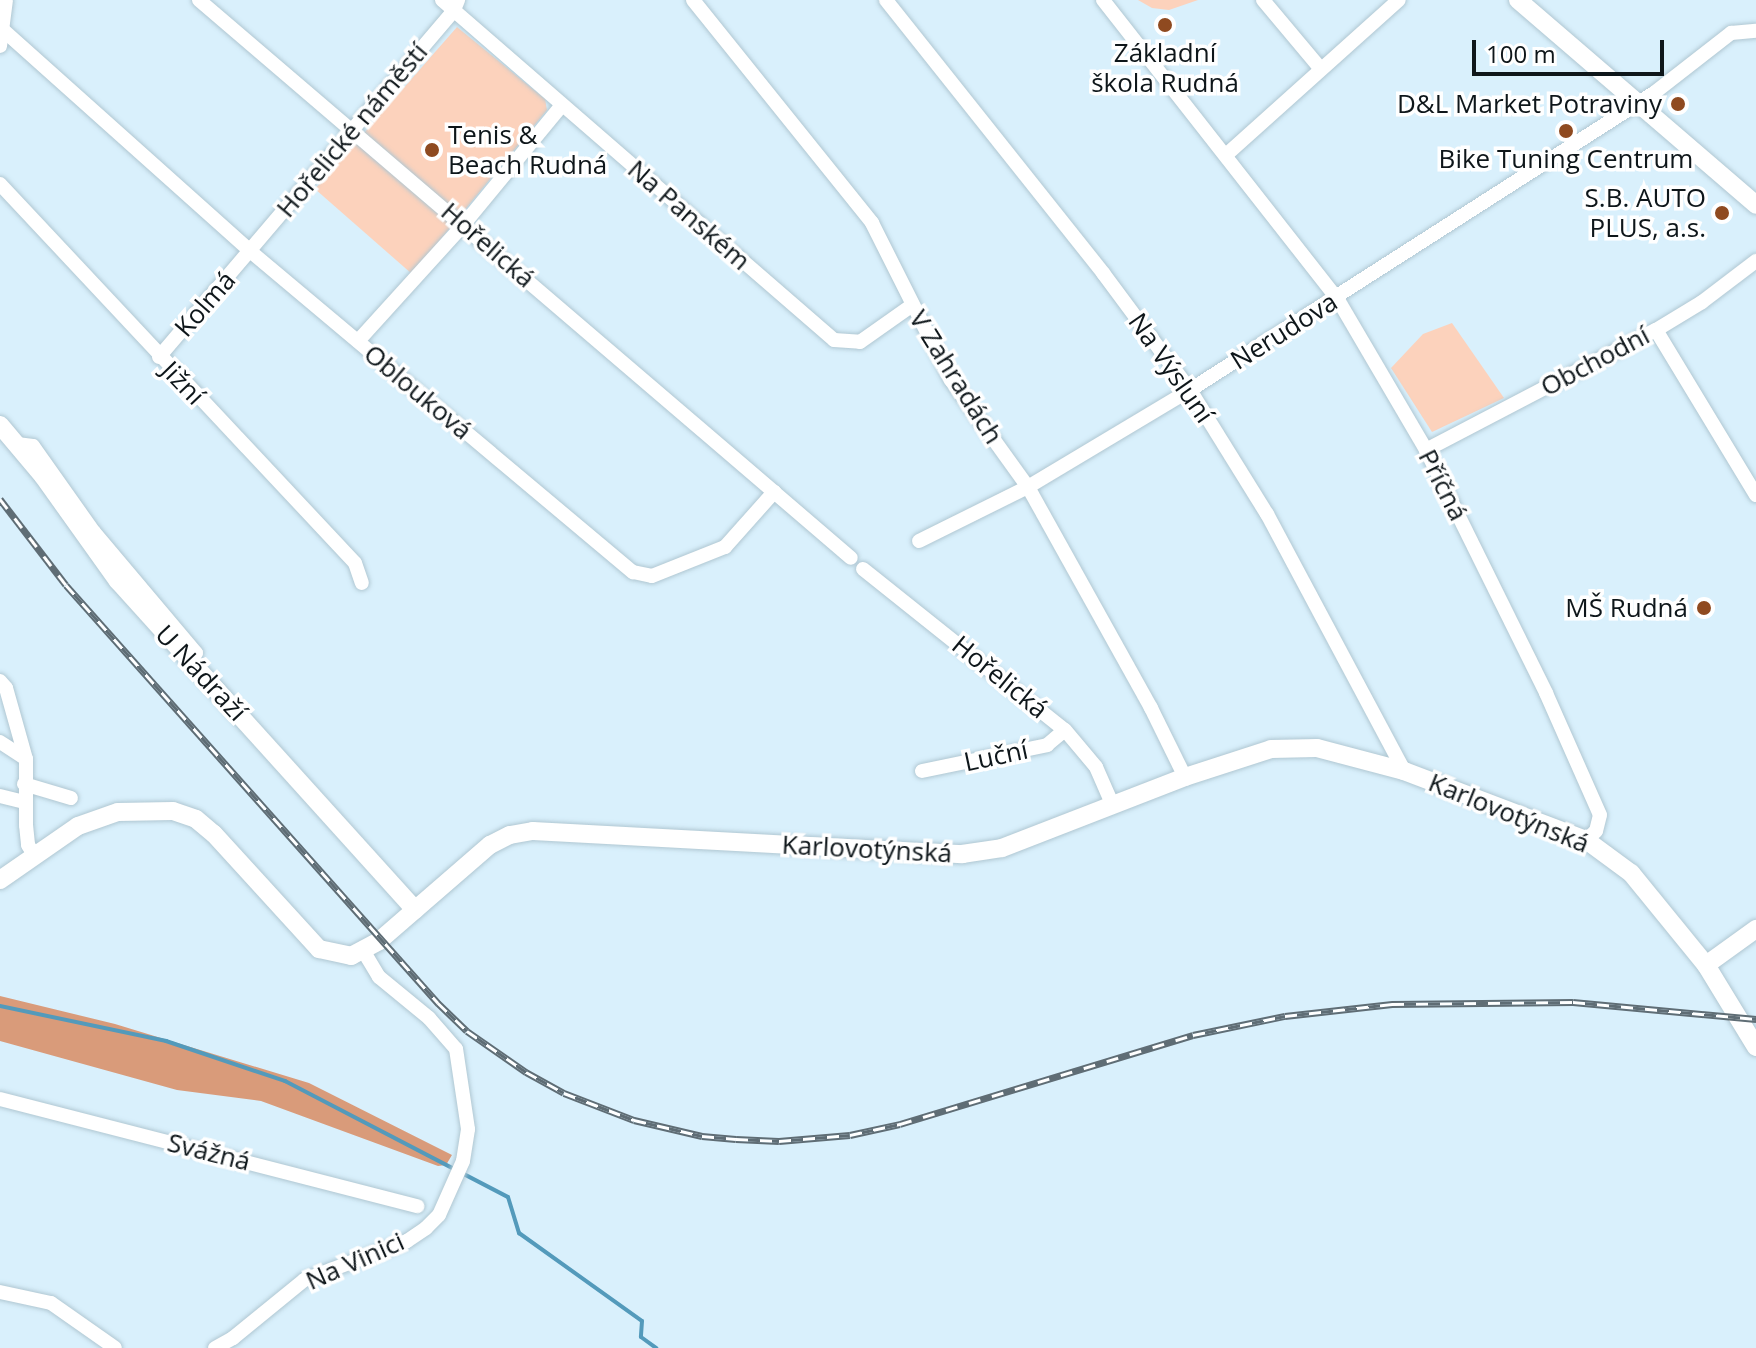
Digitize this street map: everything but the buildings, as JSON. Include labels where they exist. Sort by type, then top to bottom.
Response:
[{"type":"street","points":[[0,46],[6,0]]},
{"type":"street","name":"Hořelická","points":[[199,0],[774,492]]},
{"type":"street","name":"V Zahradách","points":[[693,0],[872,223],[911,306],[951,380],[1028,487],[1151,708],[1185,777]]},
{"type":"street","name":"Na Výsluní","points":[[886,0],[1103,273],[1190,390],[1267,514],[1404,771]]},
{"type":"street","name":"Příčná","points":[[1103,0],[1337,298],[1426,450],[1546,693],[1600,815],[1596,831],[1586,840]]},
{"type":"street","points":[[1263,0],[1321,69]]},
{"type":"street","points":[[1226,155],[1399,0]]},
{"type":"street","points":[[1518,0],[1756,205]]},
{"type":"street","name":"Hořelické náměstí","points":[[250,251],[451,3]]},
{"type":"street","name":"Na Panském","points":[[451,3],[562,105],[834,340],[860,342],[911,306]]},
{"type":"street","name":"Oblouková","points":[[2,29],[250,251],[633,572],[652,576],[725,547],[774,492]]},
{"type":"street","name":"Nerudova","points":[[919,541],[1028,487],[1190,390],[1637,103],[1731,33],[1756,31]]},
{"type":"street","points":[[358,341],[464,224],[562,105]]},
{"type":"street","name":"Jižní","points":[[0,184],[355,563],[362,583]]},
{"type":"street","name":"Kolmá","points":[[159,357],[250,251]]},
{"type":"street","name":"Obchodní","points":[[1426,450],[1656,330],[1702,302],[1756,261]]},
{"type":"street","points":[[1656,330],[1756,495]]},
{"type":"street","name":"U Nádraží","points":[[0,425],[118,581],[415,910]]},
{"type":"street","points":[[774,492],[851,558]]},
{"type":"street","name":"Hořelická","points":[[863,569],[1065,730],[1096,767],[1113,806]]},
{"type":"street","points":[[0,681],[6,688],[26,759],[24,802],[28,845],[35,856]]},
{"type":"street","name":"Luční","points":[[922,771],[1047,745],[1065,730]]},
{"type":"street","points":[[0,742],[26,759]]},
{"type":"street","name":"Karlovotýnská","points":[[364,952],[490,845],[510,835],[533,831],[962,854],[1002,848],[1185,777],[1271,749],[1317,748],[1404,771],[1586,840],[1631,873],[1706,965],[1756,1047]]},
{"type":"street","points":[[24,784],[71,798]]},
{"type":"street","points":[[0,796],[24,802]]},
{"type":"street","points":[[0,880],[78,826],[118,812],[173,811],[196,819],[214,834],[319,949],[345,956],[364,952]]},
{"type":"street","points":[[1706,965],[1756,929]]},
{"type":"street","name":"Na Vinici","points":[[215,1348],[304,1280],[407,1241],[426,1228],[439,1215],[463,1161],[468,1129],[456,1049],[429,1018],[379,977],[364,952]]},
{"type":"street","name":"Svážná","points":[[0,1099],[418,1206]]},
{"type":"street","points":[[0,1292],[51,1303],[115,1348]]},
{"type":"shaded area","points":[[1138,0],[1198,0],[1169,10],[1152,8]]},
{"type":"shaded area","name":"Tenis & Beach Rudná","points":[[457,27],[545,99],[547,110],[412,274],[315,189]]},
{"type":"shaded area","points":[[1452,323],[1504,398],[1432,432],[1391,368],[1423,334]]},
{"type":"shaded area","points":[[0,996],[115,1024],[309,1083],[452,1155],[446,1165],[438,1166],[261,1101],[177,1090],[0,1041]]},
{"type":"waterway","points":[[0,1006],[166,1041],[285,1081],[508,1197],[519,1233],[642,1321],[641,1337],[656,1348]]},
{"type":"railway","points":[[0,499],[66,585],[438,1003],[467,1031],[526,1072],[564,1093],[634,1120],[702,1136],[736,1139],[779,1141],[850,1135],[900,1124],[1193,1035],[1285,1016],[1392,1004],[1573,1002],[1756,1019]]},
{"type":"place","name":"Základní škola Rudná","points":[[1165,25]]},
{"type":"place","name":"D&L Market Potraviny","points":[[1678,104]]},
{"type":"place","name":"Bike Tuning Centrum","points":[[1566,131]]},
{"type":"place","name":"Tenis & Beach Rudná","points":[[432,150]]},
{"type":"place","name":"S.B. AUTO PLUS, a.s.","points":[[1722,213]]},
{"type":"place","name":"MŠ Rudná","points":[[1704,608]]}]
